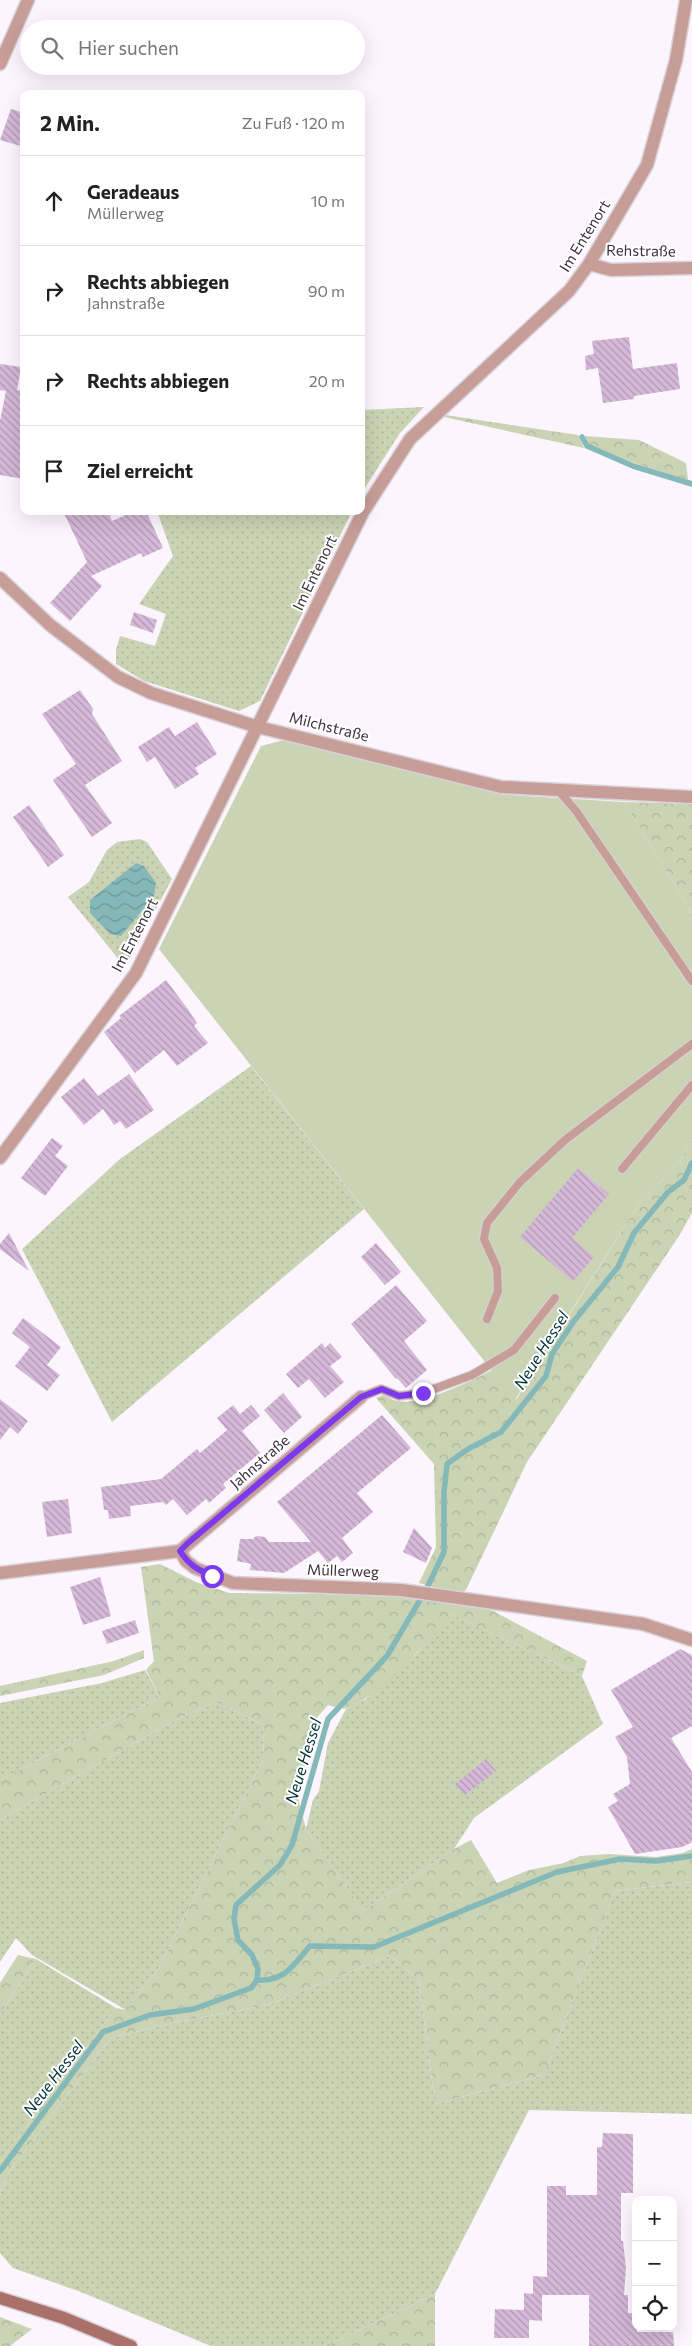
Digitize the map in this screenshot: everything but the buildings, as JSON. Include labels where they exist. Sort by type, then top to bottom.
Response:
[{"type":"main road","points":[[0,2298],[64,2318],[132,2346]]},
{"type":"street","points":[[0,64],[28,0]]},
{"type":"street","name":"Im Entenort","points":[[365,509],[410,439],[569,291],[589,264],[647,165],[676,60],[686,0]]},
{"type":"street","name":"Rehstraße","points":[[589,264],[611,270],[692,268]]},
{"type":"street","name":"Im Entenort","points":[[0,1158],[136,973],[362,515]]},
{"type":"street","name":"Milchstraße","points":[[0,578],[50,625],[118,677],[150,693],[258,727],[501,787],[692,797]]},
{"type":"street","name":"Jahnstraße","points":[[180,1551],[361,1397]]},
{"type":"street","points":[[0,1573],[180,1551]]},
{"type":"street","name":"Müllerweg","points":[[180,1551],[195,1568],[234,1583],[411,1591],[643,1624],[692,1640]]},
{"type":"lane","points":[[558,790],[576,810],[692,981]]},
{"type":"lane","points":[[487,1319],[498,1291],[497,1268],[484,1239],[487,1222],[520,1182],[565,1140],[692,1044]]},
{"type":"lane","points":[[622,1169],[692,1085]]},
{"type":"lane","points":[[361,1397],[382,1389],[399,1396],[423,1393],[472,1375],[514,1350],[555,1298]]},
{"type":"green space","points":[[424,407],[400,433],[365,488],[365,410]]},
{"type":"green space","points":[[446,415],[578,435],[584,448],[444,417]]},
{"type":"green space","points":[[585,436],[639,440],[686,463],[688,480],[634,463],[588,445]]},
{"type":"green space","points":[[158,515],[350,515],[260,701],[239,711],[144,681],[116,664],[116,650],[120,636],[155,646],[166,614],[139,604],[173,556]]},
{"type":"green space","points":[[284,740],[506,795],[624,802],[692,913],[692,1140],[680,1161],[642,1201],[631,1216],[515,1400],[159,949],[261,746]]},
{"type":"green space","points":[[624,802],[692,804],[692,913]]},
{"type":"green space","points":[[140,839],[147,842],[172,879],[125,967],[68,897],[89,882],[107,850],[117,842]]},
{"type":"green space","points":[[251,1066],[364,1209],[112,1422],[22,1249],[120,1159]]},
{"type":"green space","points":[[692,1140],[692,1213],[679,1236],[527,1462],[466,1590],[457,1594],[419,1583],[436,1547],[434,1464],[376,1398],[383,1395],[396,1401],[408,1402],[419,1400],[446,1391],[492,1370],[516,1400],[631,1216],[642,1201],[680,1161]]},
{"type":"green space","points":[[160,1564],[196,1582],[229,1593],[399,1595],[491,1610],[587,1661],[582,1676],[451,1614],[431,1638],[387,1682],[372,1694],[359,1703],[347,1708],[328,1705],[315,1720],[298,1798],[306,1829],[363,1911],[454,1849],[471,1840],[497,1883],[529,1870],[564,1863],[580,1856],[609,1854],[656,1857],[683,1853],[692,1849],[692,1882],[615,1891],[544,2075],[435,2104],[419,1980],[390,1956],[267,2005],[163,2025],[111,2038],[9,2172],[0,2195],[0,2161],[116,2008],[126,2010],[159,1968],[263,1760],[264,1725],[216,1702],[170,1723],[0,1820],[0,1780],[160,1697],[146,1670],[154,1661],[141,1567]]},
{"type":"green space","points":[[451,1614],[582,1676],[603,1724],[474,1818],[454,1849],[363,1911],[306,1829],[313,1800],[319,1791],[328,1743],[346,1709],[366,1699],[417,1653]]},
{"type":"green space","points":[[144,1650],[144,1658],[104,1675],[0,1696],[0,1686],[114,1661]]},
{"type":"green space","points":[[145,1670],[160,1697],[0,1780],[0,1703],[102,1683]]},
{"type":"green space","points":[[216,1702],[264,1725],[263,1760],[159,1968],[126,2010],[32,1955],[16,1938],[0,1962],[0,1820],[170,1723]]},
{"type":"green space","points":[[692,1882],[692,2114],[529,2110],[435,2294],[325,2346],[211,2346],[81,2292],[13,2268],[0,2253],[0,2195],[9,2172],[111,2038],[163,2025],[267,2005],[390,1956],[419,1980],[435,2104],[544,2075],[615,1891]]},
{"type":"green space","points":[[18,1955],[36,1959],[0,2014],[0,1983]]},
{"type":"green space","points":[[36,1959],[116,2008],[0,2161],[0,2014]]},
{"type":"green space","points":[[435,2294],[435,2346],[325,2346]]},
{"type":"green space","points":[[0,2317],[32,2329],[10,2346],[0,2346]]},
{"type":"water","points":[[136,863],[144,866],[156,883],[154,896],[121,936],[110,934],[90,913],[90,900]]},
{"type":"waterway","points":[[582,437],[587,446],[633,466],[692,484]]},
{"type":"waterway","name":"Neue Hessel","points":[[0,2171],[103,2032],[150,2015],[194,2009],[251,1988],[257,1980],[258,1969],[252,1955],[238,1940],[234,1919],[236,1905],[280,1865],[292,1845],[328,1719],[387,1656],[427,1588],[444,1552],[444,1492],[447,1464],[468,1449],[501,1432],[546,1376],[552,1354],[574,1321],[618,1267],[634,1233],[668,1192],[684,1180],[692,1163]]},
{"type":"waterway","points":[[257,1980],[267,1980],[282,1975],[293,1966],[310,1946],[374,1947],[557,1872],[620,1859],[656,1861],[692,1856]]},
{"type":"route","points":[[212,1576],[195,1568],[186,1560],[180,1551],[188,1543],[219,1519],[361,1397],[382,1389],[399,1396],[423,1393]]}]
